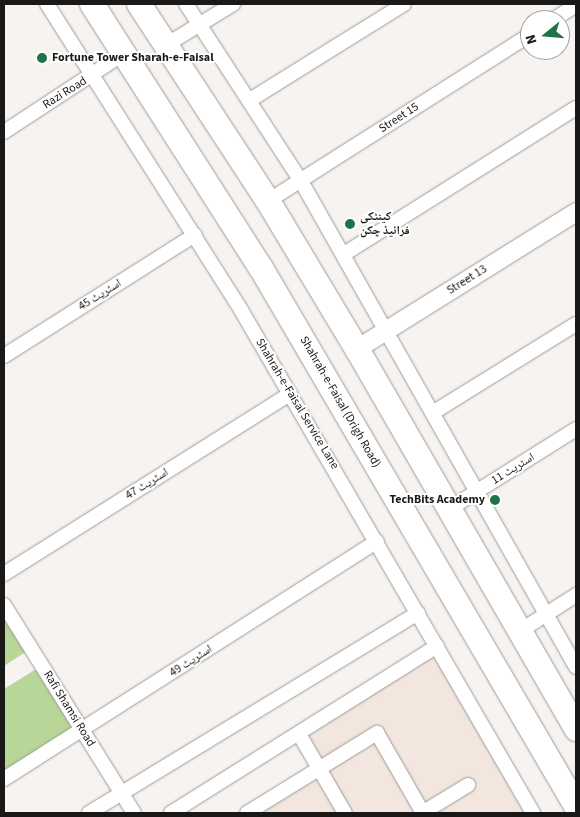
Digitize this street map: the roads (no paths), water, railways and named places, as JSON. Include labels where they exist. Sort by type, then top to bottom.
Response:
[{"type":"highway","name":"Shahrah-e-Faisal (Drigh Road)","points":[[92,4],[126,52],[261,268],[576,806]]},
{"type":"highway","points":[[139,4],[268,201],[357,349],[576,729]]},
{"type":"street","name":"Shahrah-e-Faisal Service Lane","points":[[47,4],[195,235],[377,541],[533,813]]},
{"type":"street","points":[[186,4],[302,181],[388,329],[576,667]]},
{"type":"street","points":[[166,45],[233,4]]},
{"type":"street","points":[[250,100],[404,4]]},
{"type":"street","name":"Street 15","points":[[268,201],[520,40]]},
{"type":"street","name":"Razi Road","points":[[4,132],[94,75],[126,52]]},
{"type":"street","points":[[344,254],[576,108]]},
{"type":"street","name":"Street 13","points":[[357,349],[576,212]]},
{"type":"street","name":"اسٹریٹ 45","points":[[4,356],[195,235]]},
{"type":"street","points":[[434,412],[576,324]]},
{"type":"street","name":"اسٹریٹ 47","points":[[4,574],[290,394]]},
{"type":"street","name":"اسٹریٹ 11","points":[[449,509],[576,429]]},
{"type":"street","name":"اسٹریٹ 49","points":[[4,779],[377,541]]},
{"type":"street","points":[[520,631],[576,595]]},
{"type":"street","name":"Rafi Shamsi Road","points":[[4,605],[134,813]]},
{"type":"street","points":[[89,813],[418,613]]},
{"type":"street","points":[[176,812],[437,646]]},
{"type":"street","points":[[247,813],[262,809],[318,769],[377,732],[423,813],[468,785]]},
{"type":"street","points":[[299,734],[345,813]]},
{"type":"place","name":"Fortune Tower Sharah-e-Faisal","points":[[42,58]]},
{"type":"place","name":"کینٹکی فرائیڈ چکن","points":[[350,224]]},
{"type":"place","name":"TechBits Academy","points":[[495,500]]}]
